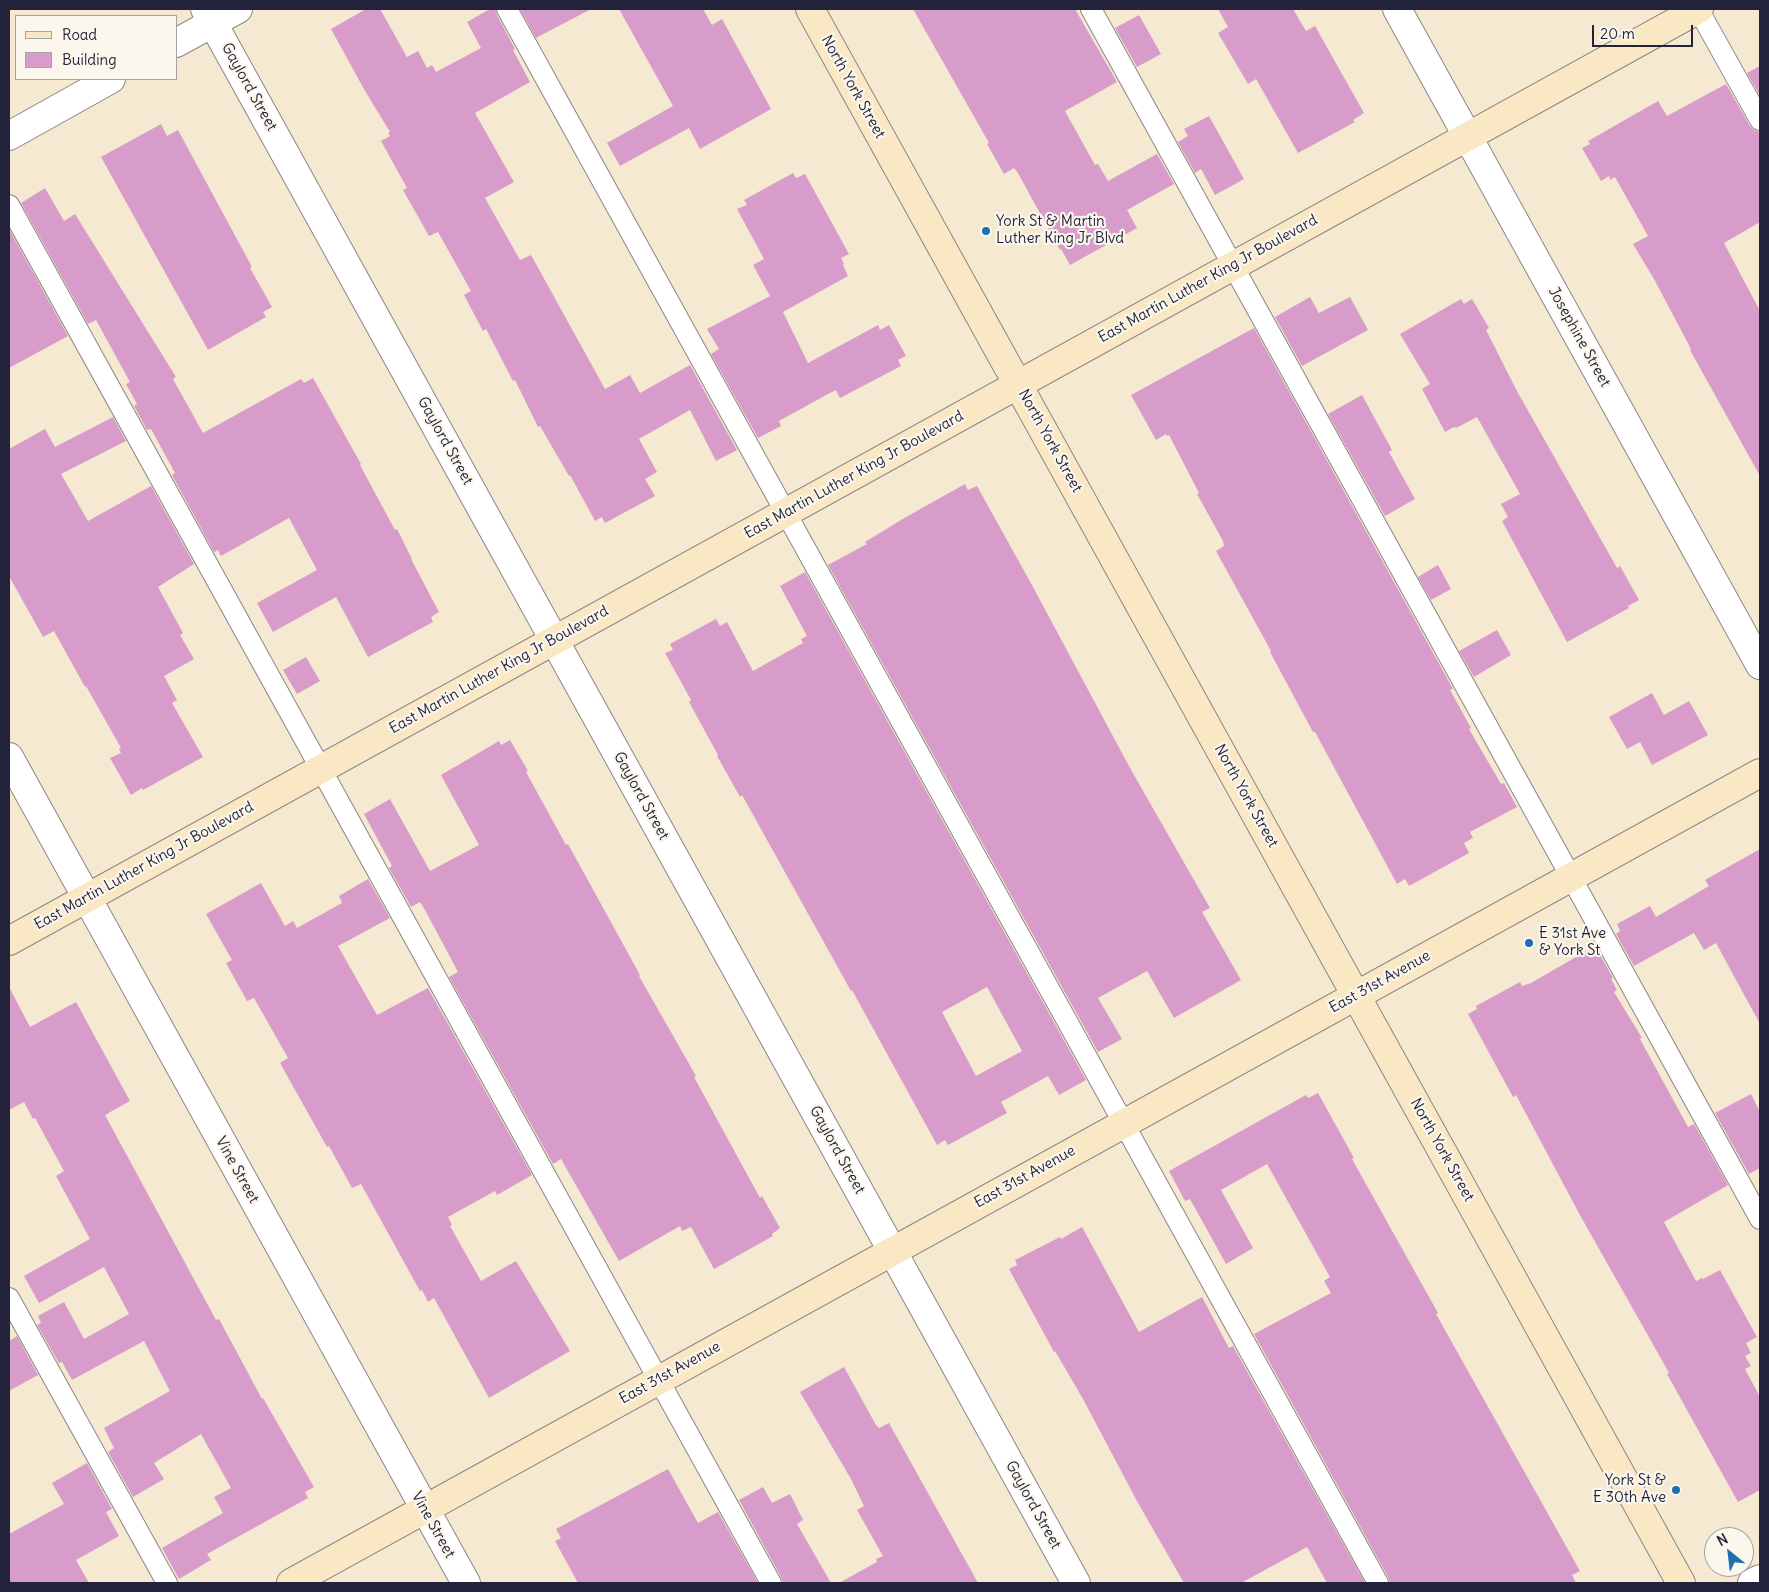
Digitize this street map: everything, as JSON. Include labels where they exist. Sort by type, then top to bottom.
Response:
[{"type":"main road","name":"North York Street","points":[[810,9],[1681,1583]]},
{"type":"main road","name":"East Martin Luther King Jr Boulevard","points":[[9,941],[1698,9]]},
{"type":"main road","name":"East 31st Avenue","points":[[291,1583],[1760,773]]},
{"type":"street","points":[[178,41],[209,16],[238,9]]},
{"type":"street","name":"Josephine Street","points":[[1398,9],[1760,665]]},
{"type":"street","name":"Gaylord Street","points":[[209,16],[1076,1583]]},
{"type":"street","points":[[9,136],[110,80]]},
{"type":"street","name":"Vine Street","points":[[9,757],[466,1583]]},
{"type":"street","points":[[1752,1583],[1760,1579]]},
{"type":"lane","points":[[507,9],[1378,1583]]},
{"type":"lane","points":[[1091,9],[1760,1219]]},
{"type":"lane","points":[[1698,9],[1760,120]]},
{"type":"lane","points":[[9,205],[771,1583]]},
{"type":"lane","points":[[9,1298],[167,1583]]},
{"type":"building","points":[[366,9],[380,9],[407,57],[418,51],[427,68],[432,65],[436,72],[481,48],[467,22],[490,9],[495,9],[530,82],[475,113],[514,182],[485,198],[520,260],[531,255],[605,389],[630,375],[640,393],[690,365],[737,450],[716,461],[690,410],[639,439],[657,472],[645,479],[655,496],[605,523],[602,517],[595,521],[570,475],[540,426],[538,427],[515,380],[513,381],[486,329],[483,331],[464,295],[471,291],[438,232],[429,236],[403,190],[407,188],[381,141],[390,136],[388,133],[390,132],[331,29]]},
{"type":"building","points":[[520,9],[591,9],[536,38]]},
{"type":"building","points":[[619,9],[703,9],[712,25],[722,19],[771,109],[700,149],[689,128],[620,166],[607,143],[673,106]]},
{"type":"building","points":[[913,9],[1075,9],[1117,82],[1065,111],[1095,165],[1098,164],[1108,181],[1157,154],[1174,184],[1127,210],[1137,228],[1070,265],[1018,173],[1014,168],[1004,174],[987,144],[989,143]]},
{"type":"building","points":[[1218,9],[1293,9],[1306,31],[1315,26],[1364,113],[1353,120],[1355,122],[1298,153],[1256,79],[1248,84],[1218,33],[1228,27]]},
{"type":"building","points":[[1139,15],[1161,54],[1137,67],[1115,28]]},
{"type":"building","points":[[1760,66],[1760,96],[1747,73]]},
{"type":"building","points":[[1726,84],[1750,126],[1760,132],[1760,222],[1724,243],[1760,311],[1760,476],[1690,350],[1654,279],[1633,244],[1648,236],[1615,177],[1610,180],[1609,176],[1601,181],[1582,148],[1590,144],[1588,141],[1658,101],[1667,116]]},
{"type":"building","points":[[1209,116],[1244,179],[1215,195],[1201,169],[1195,173],[1178,142],[1188,136],[1184,129]]},
{"type":"building","points":[[161,124],[167,136],[178,130],[272,307],[263,312],[266,317],[208,350],[101,157]]},
{"type":"building","points":[[793,173],[796,178],[805,174],[849,254],[841,258],[848,276],[783,312],[808,363],[878,325],[880,330],[889,325],[906,356],[898,360],[901,366],[840,398],[836,390],[828,394],[779,421],[781,426],[758,438],[711,354],[719,349],[707,329],[770,296],[753,265],[764,259],[737,209],[747,205],[744,200]]},
{"type":"building","points":[[45,188],[64,221],[75,214],[176,377],[173,379],[203,433],[301,379],[304,383],[313,378],[395,530],[397,529],[439,612],[431,617],[433,622],[368,657],[336,597],[273,632],[257,603],[317,570],[289,518],[221,556],[218,550],[214,552],[172,475],[175,473],[151,429],[147,430],[134,406],[137,404],[126,384],[130,382],[96,320],[88,324],[21,203]]},
{"type":"building","points":[[9,229],[68,336],[9,368]]},
{"type":"building","points":[[1310,297],[1319,313],[1350,297],[1368,330],[1302,366],[1275,317]]},
{"type":"building","points":[[1461,299],[1464,304],[1472,299],[1489,328],[1486,330],[1518,393],[1617,568],[1620,566],[1639,600],[1628,606],[1629,608],[1567,642],[1502,521],[1508,517],[1501,504],[1520,494],[1477,417],[1445,432],[1422,389],[1430,384],[1400,334]]},
{"type":"building","points":[[1254,328],[1453,689],[1450,690],[1471,728],[1469,729],[1501,784],[1504,783],[1517,807],[1470,832],[1473,838],[1464,843],[1469,853],[1409,886],[1405,879],[1397,884],[1216,551],[1224,546],[1223,541],[1197,494],[1199,493],[1169,435],[1167,436],[1166,434],[1156,440],[1131,395]]},
{"type":"building","points":[[1362,395],[1392,450],[1389,452],[1415,499],[1385,516],[1328,414]]},
{"type":"building","points":[[113,417],[126,441],[61,474],[88,521],[151,486],[194,564],[158,587],[183,633],[180,635],[194,659],[164,676],[177,700],[172,703],[203,757],[131,795],[110,758],[121,753],[119,749],[121,748],[54,631],[43,637],[9,576],[9,449],[45,429],[55,447]]},
{"type":"building","points":[[965,484],[968,490],[977,486],[1130,768],[1210,908],[1202,912],[1241,980],[1174,1018],[1147,971],[1098,998],[1122,1039],[1098,1052],[828,565],[867,544],[865,542]]},
{"type":"building","points":[[1438,565],[1451,589],[1431,600],[1418,577]]},
{"type":"building","points":[[805,572],[1086,1080],[1059,1095],[1048,1076],[1001,1102],[1007,1113],[948,1145],[945,1140],[937,1145],[742,795],[740,797],[717,756],[689,702],[691,700],[665,653],[673,650],[670,644],[716,619],[720,626],[727,622],[753,671],[803,643],[801,639],[807,636],[780,586]],"holes":[[[987,987],[1022,1051],[976,1076],[942,1012]]]},
{"type":"building","points":[[1497,630],[1511,655],[1474,677],[1459,651]]},
{"type":"building","points":[[306,657],[320,681],[297,694],[283,670]]},
{"type":"building","points":[[1652,693],[1664,715],[1689,701],[1708,735],[1652,765],[1640,742],[1627,749],[1609,717]]},
{"type":"building","points":[[510,740],[566,845],[568,844],[639,976],[696,1076],[694,1077],[760,1198],[762,1196],[780,1228],[772,1234],[773,1236],[714,1269],[691,1227],[682,1231],[680,1226],[619,1261],[561,1159],[553,1164],[449,977],[458,972],[425,910],[420,902],[411,907],[389,868],[392,866],[364,814],[390,799],[430,871],[479,845],[441,775],[499,741],[501,745]]},
{"type":"building","points":[[1760,849],[1760,1024],[1716,943],[1704,950],[1694,933],[1634,966],[1616,934],[1620,931],[1617,924],[1650,906],[1656,917],[1709,886],[1705,880]]},
{"type":"building","points":[[368,879],[390,918],[338,946],[377,1015],[428,988],[532,1175],[497,1195],[495,1191],[448,1217],[452,1225],[450,1226],[481,1281],[516,1261],[570,1351],[489,1398],[434,1298],[428,1302],[422,1290],[420,1291],[361,1184],[352,1188],[329,1146],[327,1147],[280,1063],[288,1058],[254,998],[247,1001],[226,963],[232,960],[206,914],[261,883],[285,926],[293,921],[297,928],[342,903],[339,896]]},
{"type":"building","points":[[1595,946],[1613,978],[1611,979],[1617,990],[1614,992],[1642,1038],[1640,1039],[1688,1127],[1694,1124],[1728,1185],[1664,1222],[1696,1281],[1720,1270],[1757,1337],[1746,1343],[1751,1353],[1745,1356],[1751,1366],[1745,1369],[1760,1397],[1760,1490],[1738,1502],[1516,1095],[1513,1097],[1468,1014],[1477,1009],[1476,1006],[1520,982],[1522,986],[1531,983]]},
{"type":"building","points":[[9,987],[30,1027],[76,1002],[130,1101],[105,1115],[216,1320],[219,1319],[262,1399],[314,1487],[305,1492],[308,1498],[207,1554],[211,1560],[179,1579],[162,1548],[223,1513],[214,1497],[231,1488],[201,1434],[154,1463],[164,1479],[133,1497],[108,1452],[114,1448],[104,1428],[170,1391],[144,1341],[72,1380],[62,1362],[59,1363],[37,1325],[41,1323],[38,1316],[64,1302],[84,1339],[129,1314],[104,1267],[39,1303],[24,1276],[90,1239],[56,1176],[64,1171],[35,1118],[33,1119],[24,1102],[9,1110]]},
{"type":"building","points":[[1318,1093],[1354,1158],[1352,1159],[1438,1313],[1436,1314],[1580,1571],[1572,1575],[1576,1583],[1390,1583],[1254,1334],[1331,1293],[1324,1281],[1330,1277],[1267,1164],[1221,1190],[1253,1248],[1226,1264],[1190,1199],[1185,1201],[1169,1171],[1306,1095],[1308,1098]]},
{"type":"building","points":[[1751,1094],[1760,1112],[1760,1168],[1749,1174],[1715,1113]]},
{"type":"building","points":[[1082,1227],[1139,1332],[1202,1297],[1229,1348],[1233,1346],[1365,1583],[1327,1583],[1307,1547],[1241,1583],[1184,1583],[1009,1269],[1017,1265],[1015,1260]]},
{"type":"building","points":[[17,1336],[38,1375],[9,1391],[9,1341]]},
{"type":"building","points":[[844,1367],[876,1425],[879,1428],[889,1423],[978,1583],[839,1583],[877,1562],[876,1559],[883,1556],[857,1510],[864,1506],[851,1479],[800,1392]]},
{"type":"building","points":[[87,1463],[112,1509],[106,1512],[119,1536],[76,1560],[89,1583],[9,1583],[9,1534],[64,1504],[52,1483]]},
{"type":"building","points":[[668,1469],[698,1523],[718,1512],[758,1583],[578,1583],[555,1541],[561,1538],[556,1529]]},
{"type":"building","points":[[763,1487],[772,1503],[790,1494],[803,1520],[797,1524],[831,1583],[783,1583],[739,1500]]},
{"type":"place","name":"York St & Martin Luther King Jr Blvd","points":[[986,231]]},
{"type":"place","name":"E 31st Ave & York St","points":[[1529,943]]},
{"type":"place","name":"York St & E 30th Ave","points":[[1676,1490]]}]
